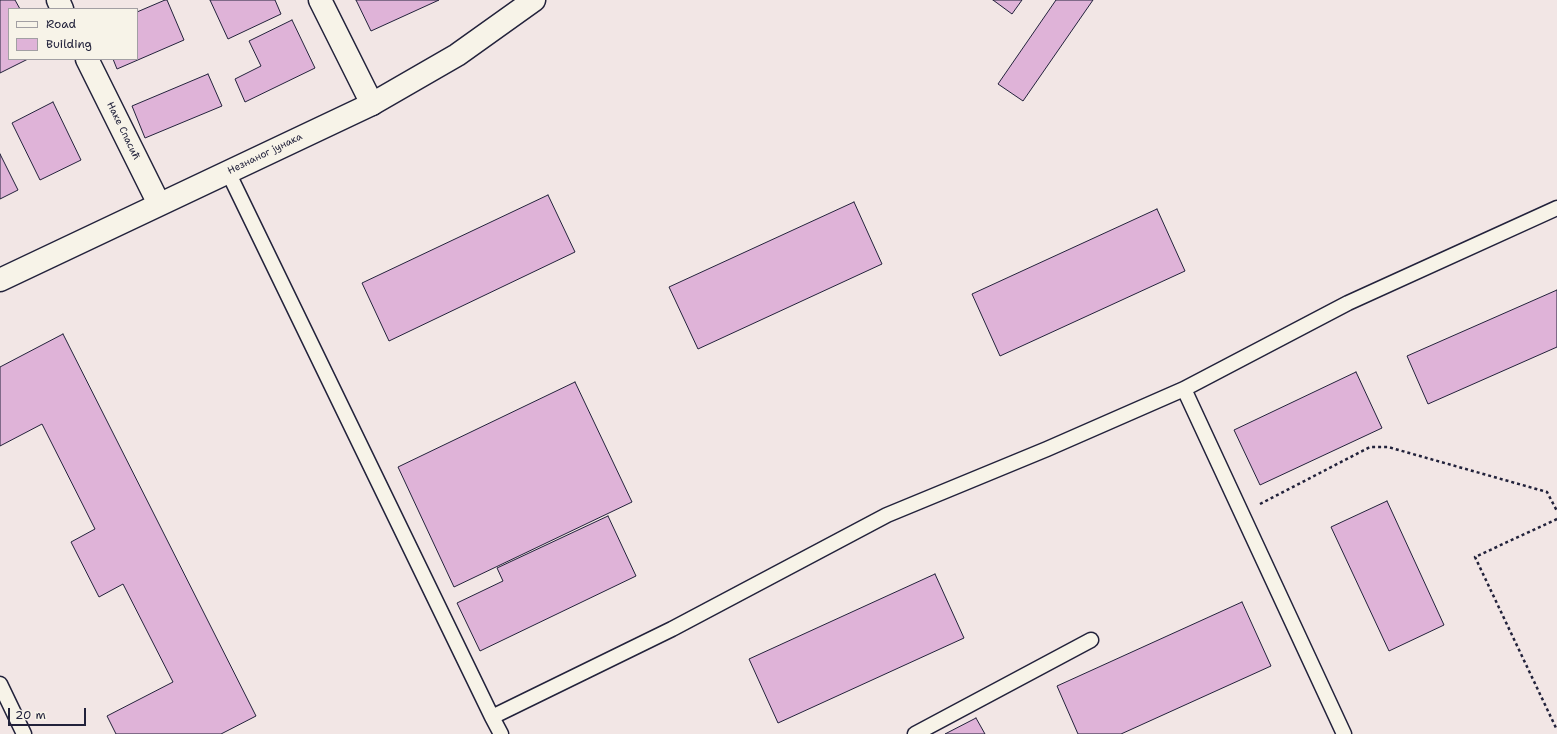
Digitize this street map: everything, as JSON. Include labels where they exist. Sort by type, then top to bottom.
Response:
[{"type":"main road","points":[[320,0],[372,104]]},
{"type":"main road","name":"Незнаног јунака","points":[[0,280],[372,104],[457,55],[485,36],[527,3]]},
{"type":"main road","name":"Наке Спасић","points":[[87,60],[158,204]]},
{"type":"lane","points":[[228,172],[501,734]]},
{"type":"lane","points":[[492,716],[672,629],[887,515],[1048,449],[1184,389],[1348,304],[1557,208]]},
{"type":"lane","points":[[1184,389],[1344,734]]},
{"type":"lane","points":[[915,734],[1091,640]]},
{"type":"lane","points":[[0,684],[24,734]]},
{"type":"path","points":[[1241,514],[1370,447],[1388,447],[1547,492],[1557,511]]},
{"type":"path","points":[[1557,519],[1475,557],[1557,730]]},
{"type":"building","points":[[0,0],[15,0],[19,8],[8,8],[8,60],[26,60],[0,73]]},
{"type":"building","points":[[167,0],[184,40],[138,60],[138,12]]},
{"type":"building","points":[[210,0],[275,0],[281,14],[228,39]]},
{"type":"building","points":[[356,0],[439,0],[371,31]]},
{"type":"building","points":[[993,0],[1022,0],[1012,14]]},
{"type":"building","points":[[1056,0],[1093,0],[1023,101],[998,84]]},
{"type":"building","points":[[292,20],[315,68],[245,102],[235,79],[261,66],[249,41]]},
{"type":"building","points":[[113,60],[138,60],[117,69]]},
{"type":"building","points":[[208,74],[222,106],[145,138],[132,106]]},
{"type":"building","points":[[53,102],[81,160],[40,180],[12,123]]},
{"type":"building","points":[[0,154],[18,190],[0,199]]},
{"type":"building","points":[[548,195],[575,252],[389,341],[362,283]]},
{"type":"building","points":[[854,202],[882,264],[698,349],[669,287]]},
{"type":"building","points":[[1157,209],[1185,271],[1000,356],[972,294]]},
{"type":"building","points":[[1557,290],[1557,347],[1428,404],[1407,356]]},
{"type":"building","points":[[63,334],[256,716],[221,734],[116,734],[107,716],[173,682],[123,584],[99,597],[71,542],[95,529],[42,424],[0,446],[0,367]]},
{"type":"building","points":[[1356,372],[1382,428],[1260,485],[1234,430]]},
{"type":"building","points":[[575,382],[632,502],[454,587],[398,467]]},
{"type":"building","points":[[1387,501],[1444,625],[1389,651],[1331,527]]},
{"type":"building","points":[[608,516],[636,576],[480,651],[457,603],[503,581],[497,568]]},
{"type":"building","points":[[935,574],[964,638],[778,723],[749,659]]},
{"type":"building","points":[[1242,602],[1271,666],[1121,734],[1078,734],[1057,686]]},
{"type":"building","points":[[976,718],[985,734],[945,734]]}]
